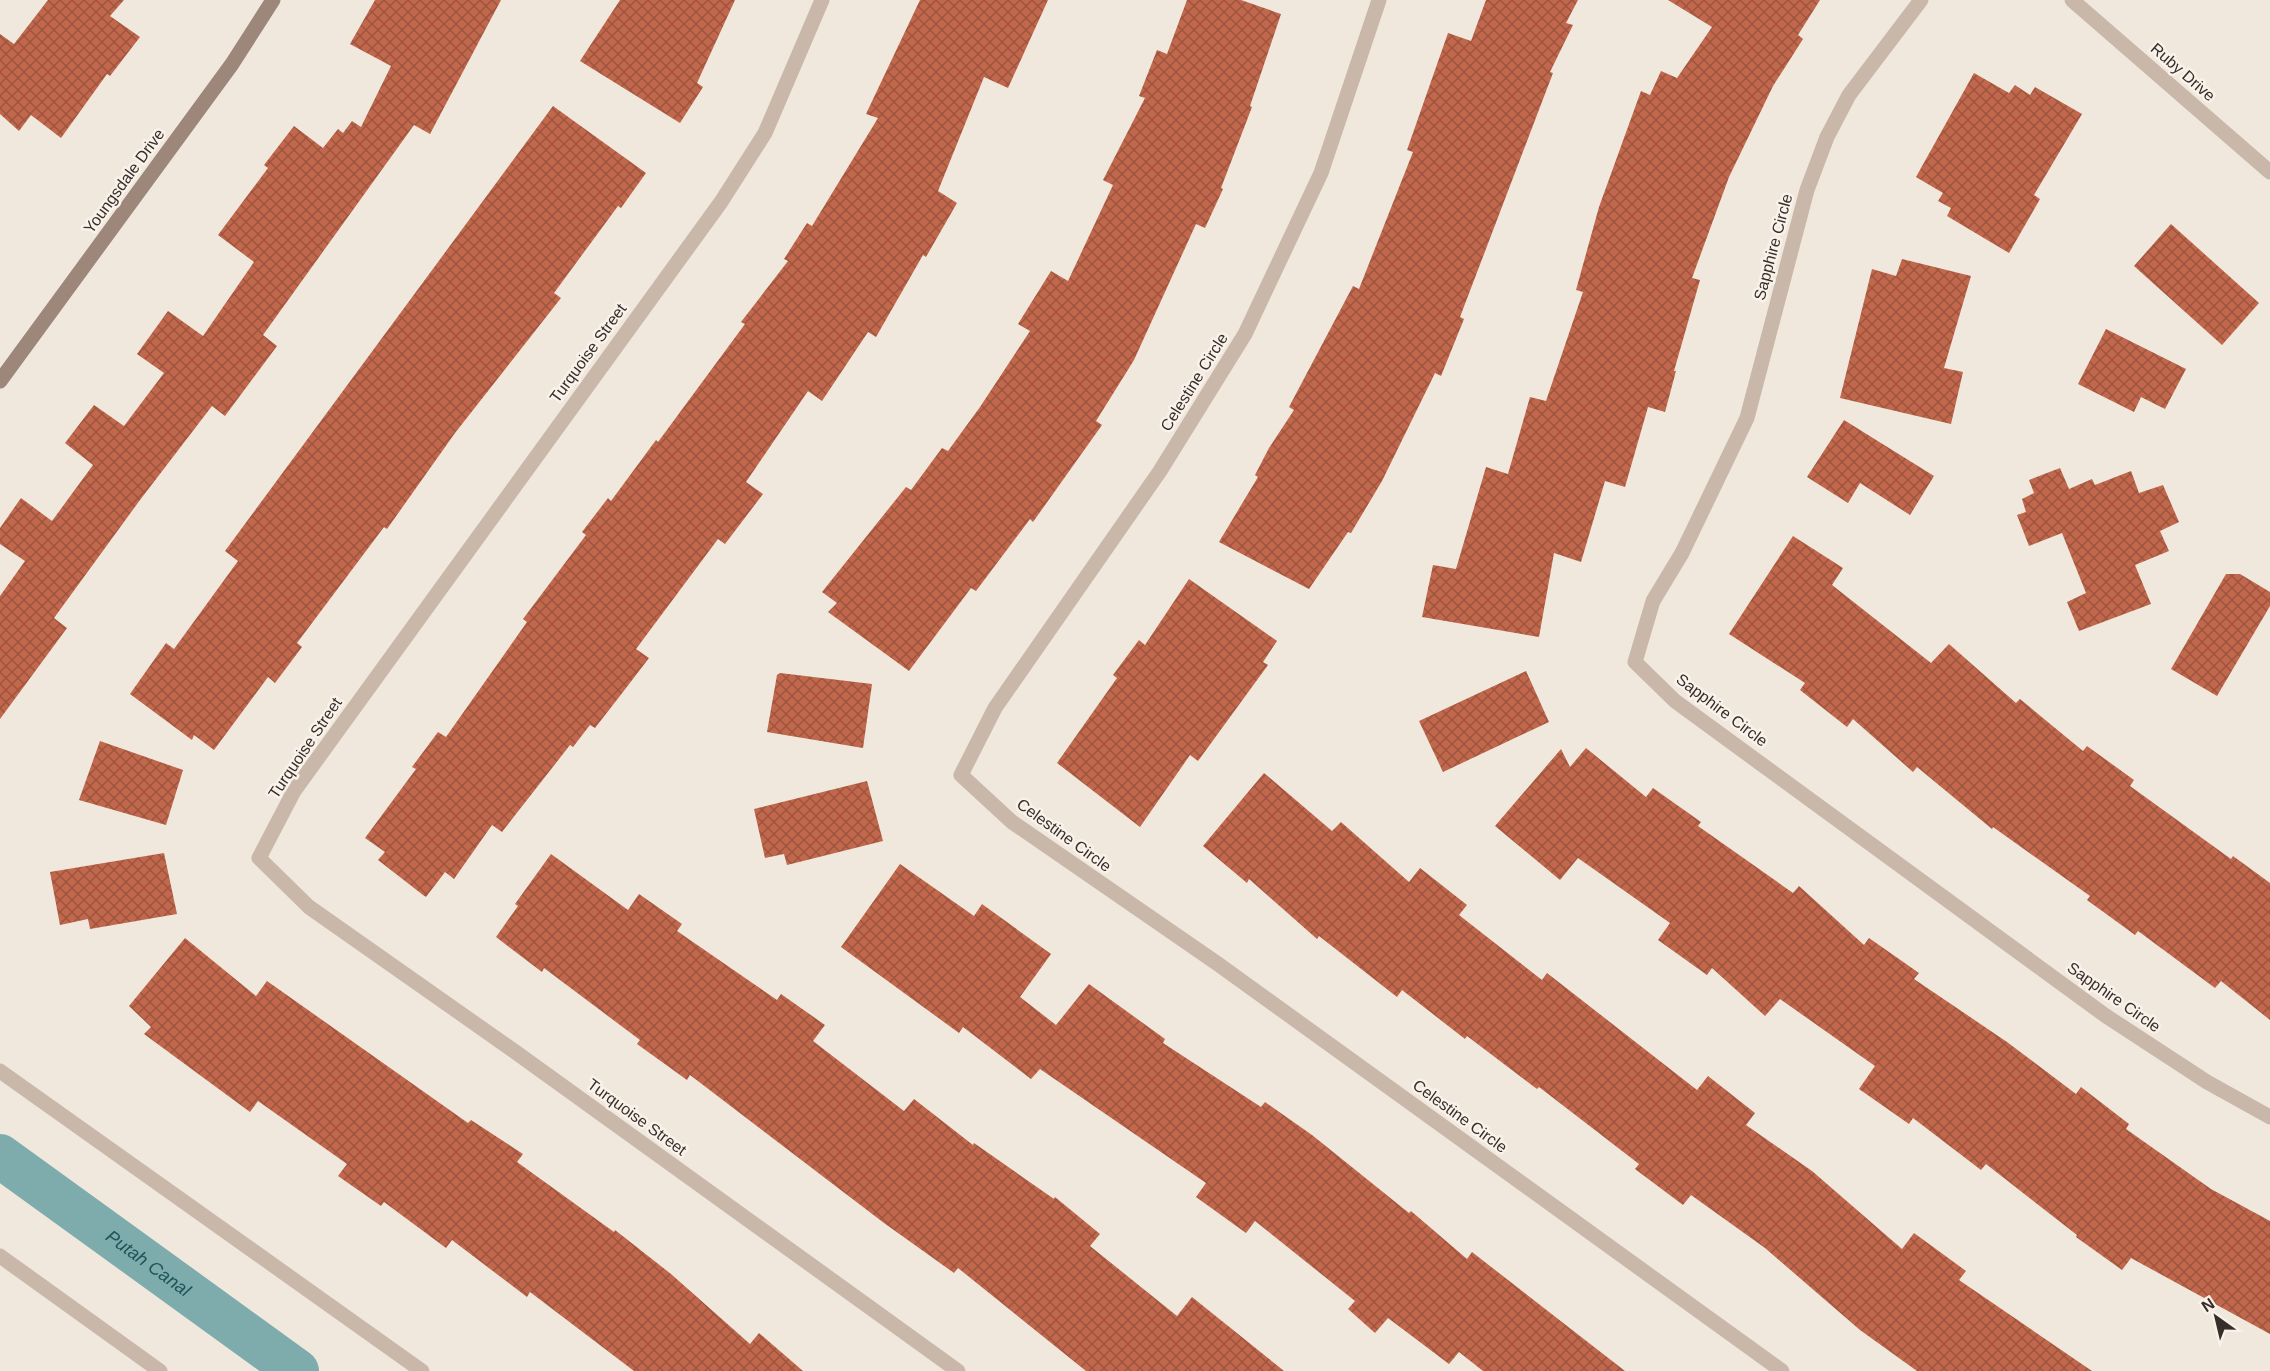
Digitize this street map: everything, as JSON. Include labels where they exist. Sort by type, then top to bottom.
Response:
[{"type":"street","name":"Youngsdale Drive","points":[[0,381],[232,64],[273,0]]},
{"type":"street","name":"Turquoise Street","points":[[822,0],[765,133],[721,202],[294,791],[259,858],[309,907],[514,1051],[958,1371]]},
{"type":"street","name":"Celestine Circle","points":[[1379,0],[1321,173],[1245,334],[1160,471],[994,708],[961,775],[1012,822],[1227,971],[1782,1371]]},
{"type":"street","name":"Sapphire Circle","points":[[1921,0],[1849,95],[1827,137],[1807,190],[1747,418],[1682,553],[1653,601],[1635,662],[1675,701],[2106,1016],[2207,1082],[2270,1118]]},
{"type":"street","name":"Ruby Drive","points":[[2072,0],[2270,172]]},
{"type":"street","points":[[0,1071],[422,1371]]},
{"type":"street","points":[[0,1256],[160,1371]]},
{"type":"building","points":[[48,0],[124,0],[110,16],[140,37],[110,76],[107,74],[61,138],[31,115],[19,131],[0,114],[0,34],[14,44]]},
{"type":"building","points":[[375,0],[501,0],[430,134],[414,125],[263,335],[277,346],[225,416],[212,406],[140,500],[54,618],[67,628],[0,719],[0,596],[25,561],[0,544],[0,528],[21,498],[52,521],[93,465],[65,443],[94,405],[124,426],[164,373],[137,354],[168,311],[203,336],[254,262],[218,235],[268,168],[264,165],[294,126],[323,148],[338,129],[343,133],[352,121],[361,127],[391,66],[350,44]]},
{"type":"building","points":[[620,0],[735,0],[697,83],[703,87],[680,123],[580,61]]},
{"type":"building","points":[[920,0],[1048,0],[1008,88],[984,77],[938,191],[957,203],[926,257],[923,255],[876,337],[868,332],[822,401],[808,391],[746,482],[763,494],[725,544],[718,539],[636,649],[649,658],[623,692],[595,728],[590,725],[573,747],[570,745],[502,832],[492,825],[454,879],[445,872],[426,897],[378,860],[385,852],[365,838],[416,769],[412,767],[438,732],[446,737],[527,622],[523,619],[586,535],[582,532],[608,498],[611,501],[656,440],[658,442],[745,324],[741,322],[788,261],[784,259],[807,223],[812,226],[878,118],[866,114]]},
{"type":"building","points":[[1187,0],[1241,0],[1281,14],[1250,106],[1252,107],[1221,188],[1223,189],[1205,228],[1196,224],[1134,360],[1096,421],[1102,425],[1033,522],[1030,519],[976,591],[971,588],[909,671],[828,612],[837,603],[822,592],[906,487],[911,490],[942,448],[948,451],[980,407],[1030,331],[1018,324],[1051,271],[1068,281],[1113,185],[1103,180],[1145,98],[1139,96],[1157,50],[1167,54]]},
{"type":"building","points":[[1486,0],[1578,0],[1566,23],[1573,25],[1550,72],[1553,73],[1460,317],[1464,319],[1441,376],[1435,373],[1382,481],[1351,533],[1348,532],[1309,589],[1219,542],[1258,477],[1255,475],[1269,448],[1294,410],[1289,407],[1353,286],[1359,289],[1413,152],[1407,150],[1448,33],[1471,41]]},
{"type":"building","points":[[1668,0],[1820,0],[1798,35],[1803,39],[1773,86],[1729,177],[1692,278],[1700,280],[1674,371],[1676,371],[1665,412],[1648,407],[1625,487],[1605,481],[1581,562],[1554,553],[1539,637],[1422,617],[1433,565],[1456,569],[1486,467],[1508,474],[1530,397],[1546,401],[1583,292],[1576,290],[1599,207],[1641,91],[1650,95],[1661,71],[1677,78],[1712,27]]},
{"type":"building","points":[[1974,73],[2009,93],[2015,85],[2030,95],[2035,87],[2082,114],[2034,195],[2040,199],[2009,253],[1947,216],[1951,208],[1938,201],[1943,193],[1916,177]]},
{"type":"building","points":[[553,106],[646,173],[621,208],[618,206],[554,293],[561,298],[455,433],[387,529],[384,527],[297,643],[302,647],[275,683],[268,677],[214,750],[194,735],[192,740],[130,694],[166,643],[174,649],[238,561],[225,551]]},
{"type":"building","points":[[2171,224],[2259,303],[2222,345],[2134,266]]},
{"type":"building","points":[[1902,259],[1971,276],[1944,368],[1963,372],[1951,424],[1840,398],[1872,269],[1896,276]]},
{"type":"building","points":[[2106,329],[2186,369],[2165,409],[2141,397],[2134,412],[2078,384]]},
{"type":"building","points":[[1844,420],[1934,476],[1910,515],[1860,483],[1848,503],[1807,477]]},
{"type":"building","points":[[2060,468],[2069,489],[2092,479],[2095,485],[2131,471],[2139,493],[2163,485],[2179,522],[2160,531],[2169,551],[2135,565],[2151,604],[2079,631],[2067,602],[2086,593],[2062,533],[2029,546],[2017,515],[2026,512],[2022,499],[2034,493],[2029,480]]},
{"type":"building","points":[[1793,536],[1843,568],[1832,585],[1931,663],[1949,644],[2016,703],[2020,699],[2083,751],[2087,746],[2134,780],[2130,786],[2231,859],[2233,856],[2270,883],[2270,1020],[2221,981],[2215,988],[2138,931],[2135,935],[2087,900],[2090,896],[1993,827],[1992,829],[1917,767],[1913,772],[1853,719],[1847,727],[1800,690],[1805,683],[1729,634]]},
{"type":"building","points":[[2226,574],[2240,574],[2270,592],[2270,606],[2217,696],[2171,669]]},
{"type":"building","points":[[1189,579],[1277,641],[1263,662],[1268,665],[1198,761],[1190,755],[1140,827],[1057,763],[1117,678],[1113,675],[1139,640],[1145,645]]},
{"type":"building","points":[[1526,671],[1549,722],[1443,772],[1419,721]]},
{"type":"building","points":[[780,673],[872,684],[863,748],[767,732],[777,675]]},
{"type":"building","points":[[100,741],[183,770],[166,825],[79,800]]},
{"type":"building","points":[[1586,748],[1646,797],[1653,788],[1701,822],[1698,826],[1793,893],[1799,886],[1864,945],[1869,938],[1919,973],[1914,979],[2007,1042],[2076,1094],[2081,1087],[2129,1124],[2126,1129],[2211,1189],[2270,1221],[2270,1334],[2131,1258],[2122,1270],[2076,1237],[2077,1235],[1986,1164],[1981,1170],[1913,1118],[1909,1124],[1859,1089],[1875,1066],[1780,999],[1765,1016],[1712,968],[1707,975],[1658,940],[1670,923],[1578,858],[1560,880],[1495,826],[1561,749],[1570,767]]},
{"type":"building","points":[[1264,773],[1332,831],[1341,822],[1409,882],[1420,868],[1467,905],[1459,915],[1542,980],[1547,973],[1697,1090],[1708,1076],[1755,1113],[1746,1125],[1812,1171],[1902,1249],[1914,1233],[1966,1271],[1959,1280],[2092,1371],[1917,1371],[1860,1330],[1765,1248],[1691,1195],[1683,1205],[1635,1169],[1639,1164],[1539,1087],[1537,1089],[1467,1036],[1465,1039],[1402,990],[1397,997],[1319,936],[1317,939],[1249,879],[1247,883],[1203,846]]},
{"type":"building","points":[[867,781],[883,841],[787,865],[784,854],[765,858],[754,809]]},
{"type":"building","points":[[164,853],[177,914],[90,929],[88,919],[60,925],[50,872]]},
{"type":"building","points":[[551,854],[628,910],[639,894],[682,924],[677,931],[777,1000],[781,994],[825,1025],[813,1041],[904,1111],[914,1099],[973,1145],[974,1143],[1054,1199],[1055,1197],[1100,1234],[1090,1246],[1177,1316],[1192,1297],[1284,1371],[1086,1371],[958,1268],[954,1273],[884,1223],[690,1075],[687,1080],[637,1044],[640,1040],[544,968],[542,972],[496,937],[518,906],[515,904]]},
{"type":"building","points":[[900,864],[974,916],[982,904],[1051,954],[1020,997],[1056,1025],[1089,984],[1165,1039],[1163,1043],[1261,1107],[1265,1102],[1312,1135],[1409,1213],[1411,1211],[1467,1259],[1472,1252],[1625,1371],[1483,1371],[1459,1352],[1449,1364],[1388,1318],[1375,1333],[1348,1309],[1355,1301],[1255,1221],[1246,1233],[1196,1197],[1206,1183],[1040,1069],[1031,1079],[963,1027],[959,1033],[841,947]]},
{"type":"building","points":[[185,938],[256,996],[267,981],[468,1123],[471,1120],[523,1154],[517,1162],[614,1232],[615,1230],[671,1274],[750,1344],[759,1333],[803,1371],[634,1371],[530,1292],[527,1297],[452,1240],[446,1248],[384,1202],[381,1206],[338,1176],[347,1164],[258,1101],[250,1112],[144,1034],[151,1027],[129,1006]]},
{"type":"waterway","name":"Putah Canal","points":[[0,1156],[297,1371]]}]
